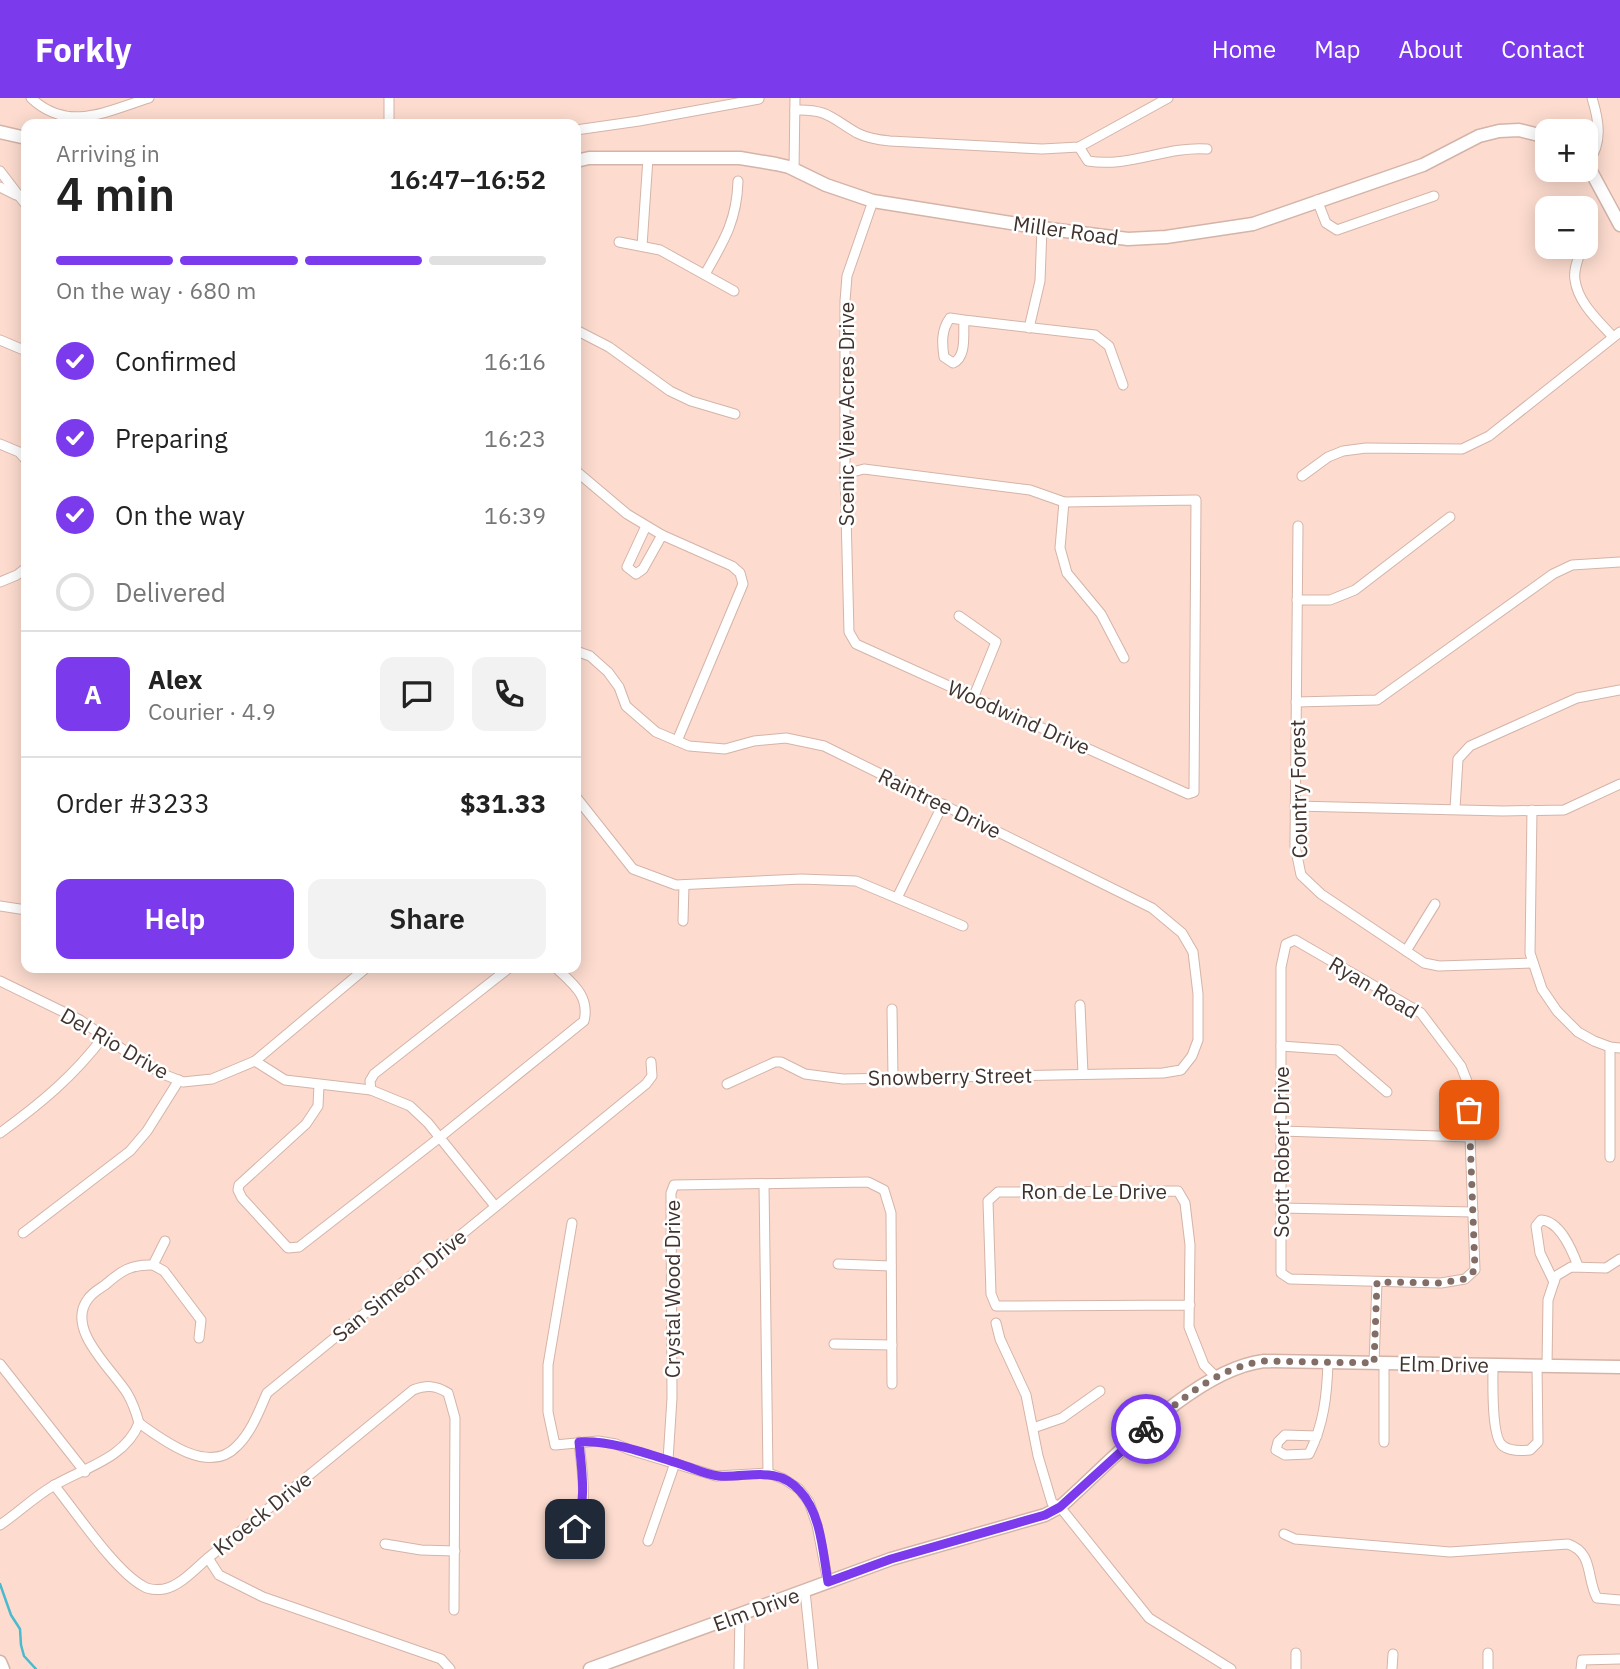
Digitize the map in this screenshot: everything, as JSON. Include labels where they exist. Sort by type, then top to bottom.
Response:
[{"type":"street","points":[[31,98],[46,111],[76,118],[149,98]]},
{"type":"street","points":[[389,98],[389,119]]},
{"type":"street","points":[[794,170],[795,98]]},
{"type":"street","points":[[795,110],[825,112],[870,138],[1042,149],[1079,147],[1168,98]]},
{"type":"street","points":[[1592,98],[1598,117],[1598,139]]},
{"type":"street","points":[[581,129],[759,99]]},
{"type":"street","name":"Miller Road","points":[[581,160],[740,159],[776,164],[826,186],[873,201],[1128,239],[1166,237],[1253,224],[1423,165],[1479,136],[1518,130],[1535,134]]},
{"type":"street","points":[[0,132],[21,137]]},
{"type":"street","points":[[1079,147],[1088,161],[1099,163],[1119,163],[1188,147],[1207,149]]},
{"type":"street","points":[[642,246],[648,158]]},
{"type":"street","points":[[0,171],[21,197]]},
{"type":"street","points":[[705,274],[732,223],[737,203],[738,181]]},
{"type":"street","points":[[1597,182],[1620,225]]},
{"type":"street","points":[[0,187],[21,199]]},
{"type":"street","points":[[1317,200],[1326,223],[1337,230],[1434,196]]},
{"type":"street","name":"Scenic View Acres Drive","points":[[849,632],[845,301],[847,276],[873,201]]},
{"type":"street","points":[[1029,328],[1040,281],[1042,228]]},
{"type":"street","points":[[619,242],[660,250],[734,291]]},
{"type":"street","points":[[1302,476],[1328,457],[1343,451],[1366,448],[1462,449],[1489,436],[1617,334],[1587,309],[1575,280],[1578,259]]},
{"type":"street","points":[[964,320],[962,356],[959,361],[953,363],[944,357],[942,345],[945,325],[950,318],[1095,335],[1109,346],[1123,385]]},
{"type":"street","points":[[581,333],[609,347],[670,391],[691,401],[735,414]]},
{"type":"street","points":[[0,341],[21,349]]},
{"type":"street","points":[[0,444],[21,454]]},
{"type":"street","points":[[845,474],[864,469],[975,483],[1030,491],[1064,502],[1060,548],[1066,573],[1101,614],[1124,658]]},
{"type":"street","points":[[581,475],[627,514],[662,536],[732,566],[740,573],[743,584],[677,741]]},
{"type":"street","name":"Woodwind Drive","points":[[849,632],[856,644],[1188,794],[1194,792],[1196,500],[1064,502]]},
{"type":"street","points":[[1297,600],[1330,600],[1354,590],[1450,517]]},
{"type":"street","points":[[646,526],[628,570],[636,574],[643,569],[662,536]]},
{"type":"street","name":"Country Forest","points":[[1298,526],[1295,846],[1301,875],[1321,894],[1424,963],[1439,966],[1533,963]]},
{"type":"street","points":[[1296,702],[1377,700],[1553,574],[1572,565],[1620,562]]},
{"type":"street","points":[[0,582],[21,572]]},
{"type":"street","points":[[959,616],[996,642],[974,696]]},
{"type":"street","name":"Raintree Drive","points":[[581,653],[590,656],[608,672],[619,687],[626,706],[656,732],[689,746],[725,749],[754,741],[786,738],[824,746],[1152,908],[1182,933],[1193,952],[1198,994],[1198,1040],[1192,1056],[1181,1070]]},
{"type":"street","points":[[1455,809],[1458,759],[1470,746],[1577,698],[1620,690]]},
{"type":"street","points":[[1295,806],[1564,810],[1620,784]]},
{"type":"street","points":[[581,803],[633,869],[676,885],[801,878],[856,881],[963,926]]},
{"type":"street","points":[[897,898],[943,804]]},
{"type":"street","points":[[1532,810],[1530,953],[1542,989],[1557,1011],[1578,1032],[1615,1048],[1610,1157]]},
{"type":"street","points":[[683,920],[684,885]]},
{"type":"street","points":[[1406,951],[1435,904]]},
{"type":"street","points":[[0,919],[2,906],[21,909]]},
{"type":"street","name":"Scott Robert Drive","points":[[1294,940],[1286,944],[1281,967],[1281,1273],[1290,1279],[1377,1282]]},
{"type":"street","name":"Ryan Road","points":[[1294,940],[1421,1013],[1461,1066],[1468,1084],[1475,1270],[1465,1279],[1440,1283],[1377,1282]]},
{"type":"street","name":"Del Rio Drive","points":[[0,981],[80,1020],[152,1068],[183,1082],[212,1079],[255,1061],[360,973]]},
{"type":"street","points":[[371,1090],[370,1081],[374,1074],[503,973]]},
{"type":"street","points":[[319,1085],[318,1106],[306,1124],[239,1185],[238,1190],[242,1198],[288,1248],[299,1247],[584,1021],[587,1008],[584,1001],[575,986],[561,973]]},
{"type":"street","points":[[1080,1005],[1083,1073]]},
{"type":"street","points":[[892,1009],[893,1077]]},
{"type":"street","points":[[0,1133],[34,1109],[82,1066],[104,1037]]},
{"type":"street","points":[[1281,1046],[1338,1050],[1387,1092]]},
{"type":"street","points":[[255,1061],[285,1080],[371,1090],[410,1105],[428,1123],[495,1206]]},
{"type":"street","name":"San Simeon Drive","points":[[139,1423],[167,1444],[189,1454],[213,1456],[236,1447],[254,1423],[267,1393],[646,1084],[652,1076],[651,1062]]},
{"type":"street","name":"Snowberry Street","points":[[727,1084],[775,1062],[781,1062],[805,1074],[843,1079],[1163,1073],[1181,1070]]},
{"type":"street","points":[[23,1233],[130,1151],[147,1131],[179,1080]]},
{"type":"street","points":[[1281,1131],[1470,1137]]},
{"type":"street","name":"Crystal Wood Drive","points":[[672,1461],[671,1193],[674,1185],[868,1182],[884,1190],[888,1198],[891,1213],[891,1266]]},
{"type":"street","points":[[764,1184],[768,1473]]},
{"type":"street","name":"Ron de Le Drive","points":[[1190,1305],[996,1306],[991,1294],[988,1201],[998,1192],[1178,1191],[1185,1203],[1190,1245],[1190,1305],[1189,1327],[1204,1365],[1216,1377]]},
{"type":"street","points":[[1281,1208],[1473,1212]]},
{"type":"street","points":[[1553,1282],[1538,1243],[1536,1226],[1541,1220],[1551,1222],[1557,1228],[1578,1266]]},
{"type":"street","points":[[572,1223],[548,1365],[548,1412],[555,1445],[598,1441],[616,1444],[716,1476],[768,1473],[785,1479],[799,1489],[809,1502],[817,1525],[828,1582]]},
{"type":"street","points":[[153,1265],[164,1241]]},
{"type":"street","points":[[1493,1365],[1495,1431],[1499,1441],[1503,1446],[1520,1451],[1530,1450],[1538,1442],[1542,1366],[1553,1282],[1556,1276],[1571,1267],[1606,1268],[1620,1259]]},
{"type":"street","points":[[0,1525],[54,1485],[85,1472],[134,1436],[139,1423],[134,1406],[84,1331],[83,1308],[89,1298],[124,1269],[138,1264],[153,1265],[164,1271],[201,1320],[200,1338]]},
{"type":"street","points":[[838,1264],[891,1266],[892,1384]]},
{"type":"street","points":[[1377,1282],[1384,1443]]},
{"type":"street","points":[[996,1323],[1000,1339],[1026,1395],[1038,1456],[1052,1503],[1060,1507],[1149,1618],[1231,1669]]},
{"type":"street","points":[[834,1344],[892,1345]]},
{"type":"street","name":"Elm Drive","points":[[590,1669],[617,1665],[740,1614],[891,1559],[1045,1515],[1060,1507],[1152,1424],[1232,1368],[1257,1362],[1620,1367]]},
{"type":"street","points":[[1317,1436],[1326,1401],[1328,1362]]},
{"type":"street","points":[[0,1364],[85,1472]]},
{"type":"street","name":"Kroeck Drive","points":[[450,1669],[441,1659],[263,1597],[219,1574],[208,1558],[413,1390],[426,1385],[448,1393],[455,1418],[454,1551]]},
{"type":"street","points":[[1033,1428],[1062,1418],[1100,1391]]},
{"type":"street","points":[[556,1541],[575,1529],[581,1515],[583,1492],[579,1442]]},
{"type":"street","points":[[648,1541],[672,1461]]},
{"type":"street","points":[[54,1485],[124,1572],[144,1587],[157,1590],[175,1585],[208,1558]]},
{"type":"street","points":[[1284,1534],[1295,1539],[1450,1552],[1568,1544],[1577,1548],[1590,1565],[1593,1590],[1597,1598],[1607,1601],[1620,1600]]},
{"type":"street","points":[[385,1544],[454,1551],[454,1609]]},
{"type":"street","points":[[805,1591],[813,1669]]},
{"type":"street","points":[[739,1669],[740,1614]]},
{"type":"street","points":[[1296,1653],[1296,1669]]},
{"type":"street","points":[[1488,1653],[1488,1669]]},
{"type":"street","points":[[1392,1654],[1392,1669]]},
{"type":"street","points":[[1581,1669],[1582,1660],[1620,1659]]},
{"type":"street","points":[[0,1662],[3,1669]]},
{"type":"waterway","points":[[0,1584],[11,1615],[20,1629],[24,1656],[36,1669]]},
{"type":"way so far","points":[[1146,1429],[1183,1399],[1232,1368],[1264,1361],[1374,1363],[1377,1282],[1440,1283],[1465,1279],[1475,1270],[1469,1110]]},
{"type":"route","points":[[575,1529],[581,1515],[583,1492],[579,1442],[616,1444],[716,1476],[768,1473],[785,1479],[799,1489],[809,1502],[817,1525],[828,1582],[955,1539],[1045,1515],[1060,1507],[1146,1429]]}]
